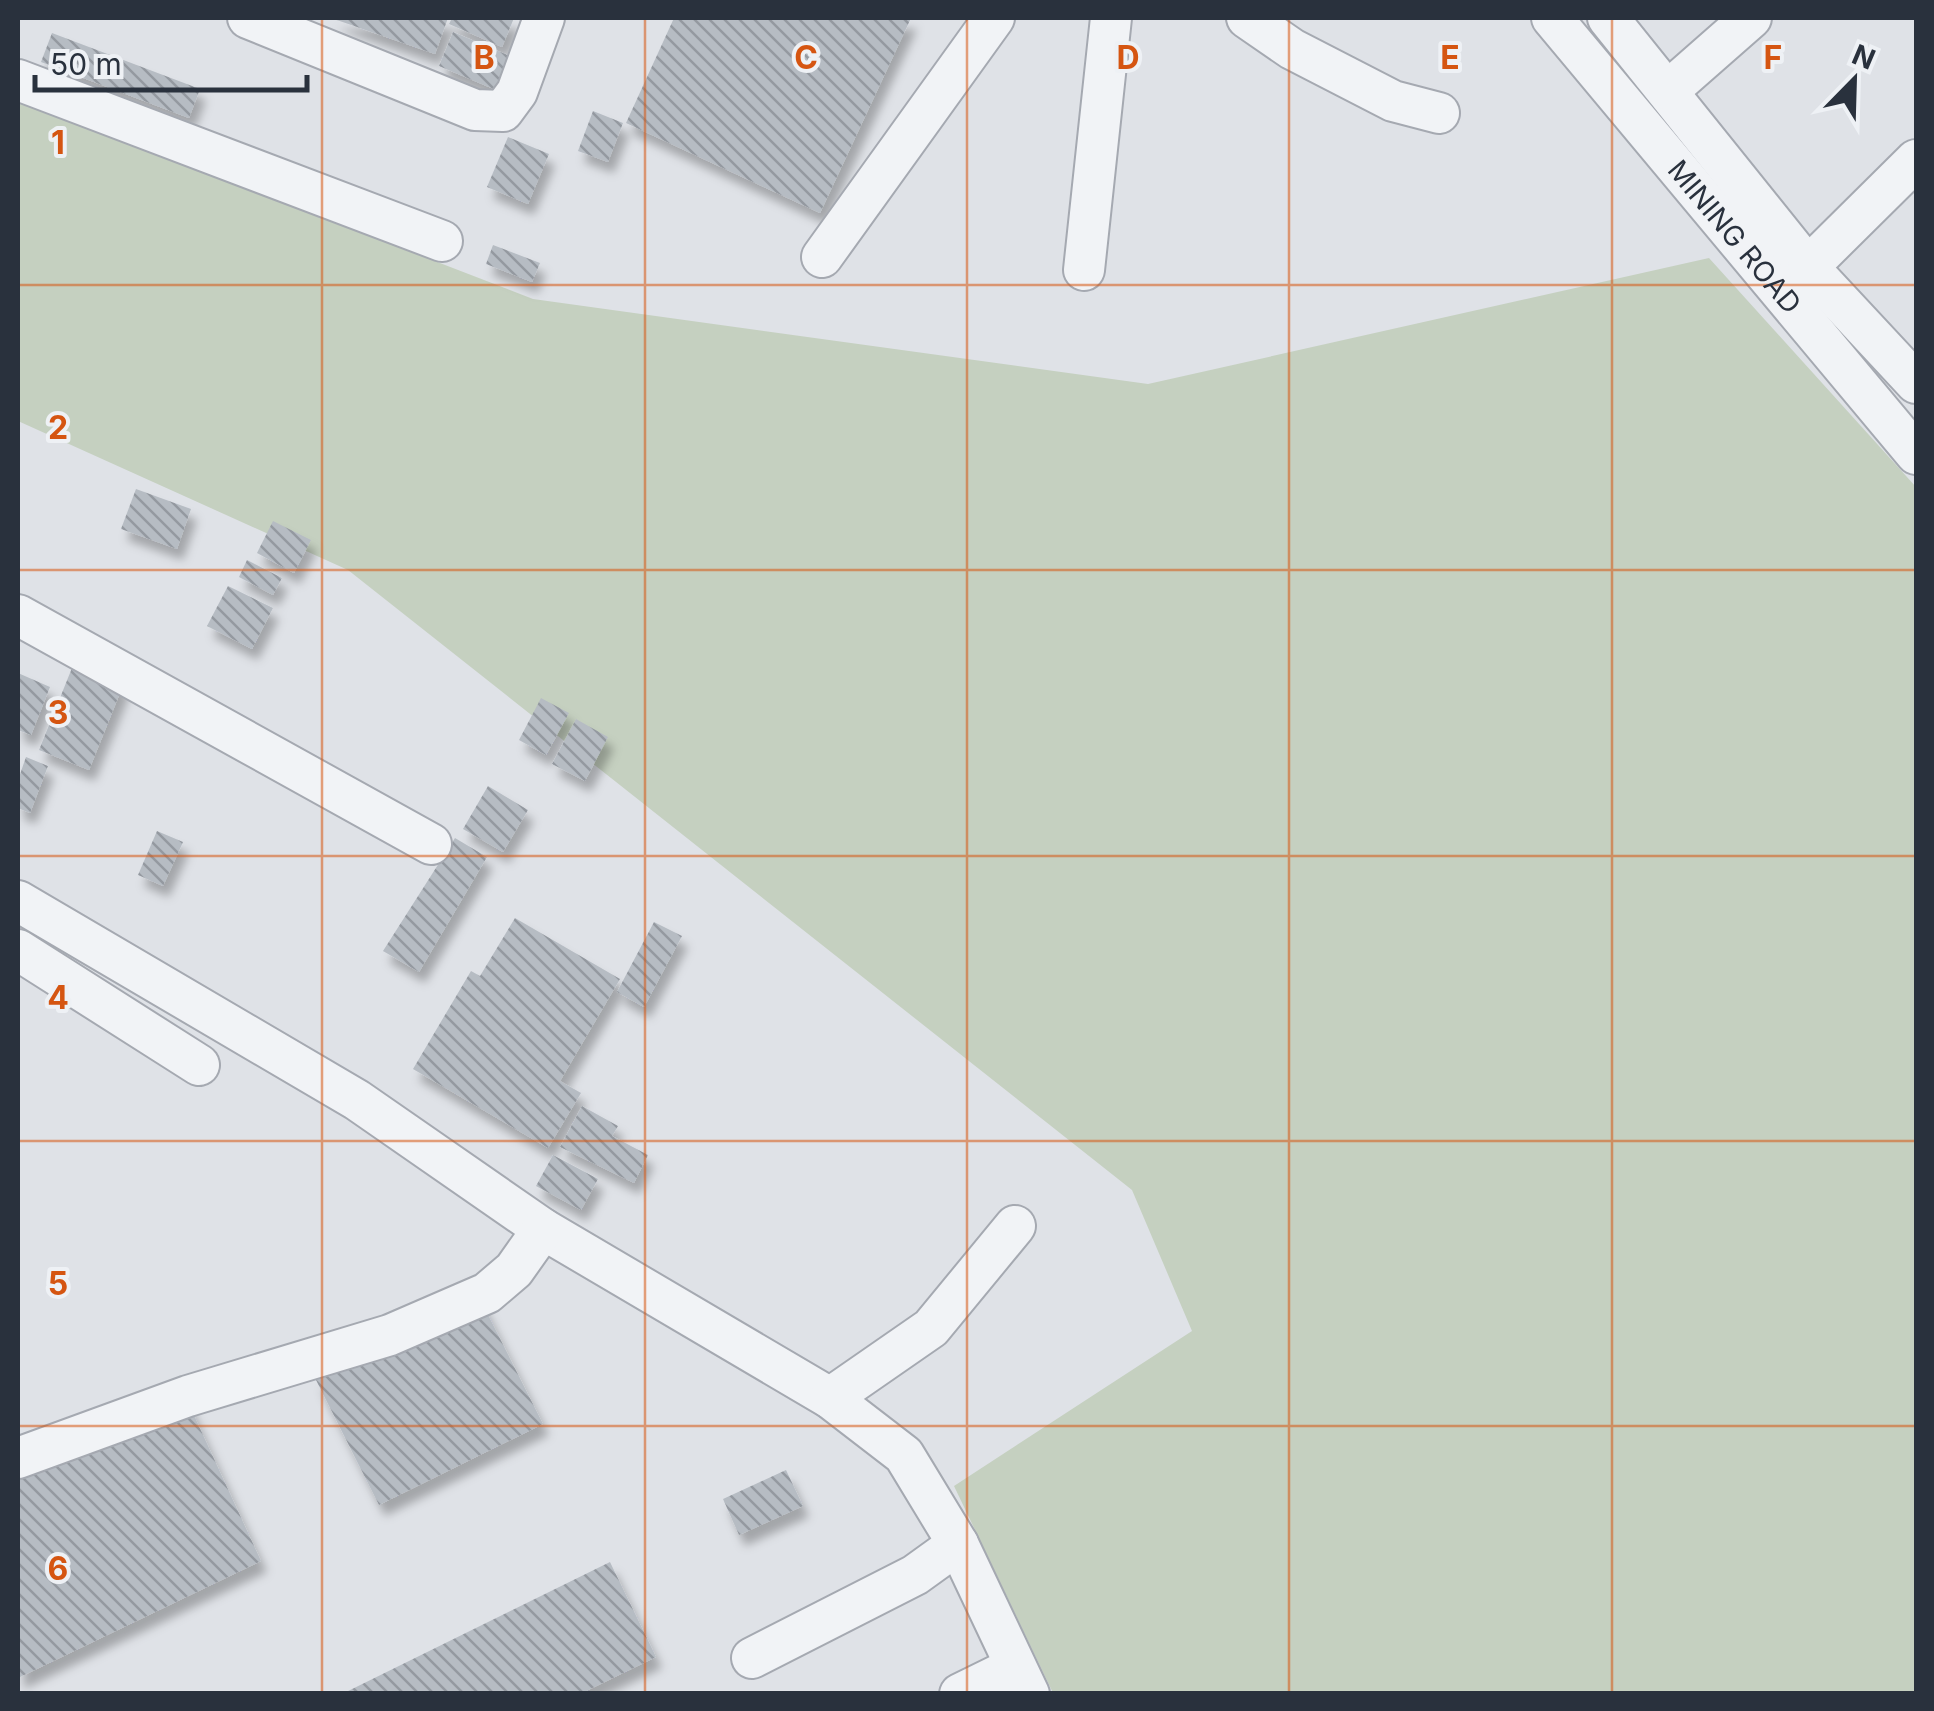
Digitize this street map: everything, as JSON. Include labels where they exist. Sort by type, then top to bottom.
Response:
[{"type":"street","points":[[248,18],[475,110],[503,111],[517,92],[544,18]]},
{"type":"street","points":[[822,257],[994,18]]},
{"type":"street","points":[[1084,270],[1111,18]]},
{"type":"street","points":[[1247,18],[1292,49],[1393,102],[1439,113]]},
{"type":"street","name":"MINING ROAD","points":[[1552,18],[1916,454]]},
{"type":"street","points":[[1608,18],[1808,267],[1916,383]]},
{"type":"street","points":[[1668,90],[1751,18]]},
{"type":"street","points":[[18,80],[442,241]]},
{"type":"street","points":[[1808,267],[1916,160]]},
{"type":"street","points":[[18,615],[430,844]]},
{"type":"street","points":[[18,901],[357,1100],[543,1229],[830,1398],[904,1455],[958,1544],[1022,1680],[960,1694]]},
{"type":"street","points":[[18,950],[199,1066]]},
{"type":"street","points":[[830,1398],[931,1328],[1015,1226]]},
{"type":"street","points":[[18,1458],[188,1396],[390,1335],[486,1293],[514,1270],[543,1229]]},
{"type":"street","points":[[752,1658],[914,1575],[958,1544]]},
{"type":"green space","points":[[18,100],[533,299],[1148,384],[1709,258],[1916,487],[1916,1693],[1053,1693],[954,1486],[1192,1331],[1132,1190],[348,570],[18,421]]},
{"type":"building","points":[[331,18],[448,18],[435,54]]},
{"type":"building","points":[[452,18],[514,18],[502,47],[449,24]]},
{"type":"building","points":[[674,18],[911,18],[820,213],[626,123]]},
{"type":"building","points":[[453,32],[510,56],[496,90],[439,66]]},
{"type":"building","points":[[52,33],[200,89],[189,118],[41,62]]},
{"type":"building","points":[[593,111],[623,123],[608,162],[578,151]]},
{"type":"building","points":[[508,137],[549,154],[528,204],[487,187]]},
{"type":"building","points":[[493,245],[540,263],[532,282],[486,264]]},
{"type":"building","points":[[136,489],[191,509],[177,549],[121,529]]},
{"type":"building","points":[[273,521],[311,540],[294,573],[257,553]]},
{"type":"building","points":[[247,560],[282,578],[273,595],[239,577]]},
{"type":"building","points":[[228,586],[273,608],[252,649],[207,626]]},
{"type":"building","points":[[74,663],[124,683],[89,770],[39,750]]},
{"type":"building","points":[[18,673],[50,687],[31,735],[18,730]]},
{"type":"building","points":[[541,698],[569,713],[546,755],[519,740]]},
{"type":"building","points":[[576,719],[608,737],[585,781],[552,764]]},
{"type":"building","points":[[26,757],[48,766],[30,813],[18,808],[18,780]]},
{"type":"building","points":[[488,786],[528,810],[503,852],[463,829]]},
{"type":"building","points":[[157,831],[183,842],[163,886],[138,875]]},
{"type":"building","points":[[455,838],[487,857],[419,972],[383,951]]},
{"type":"building","points":[[515,918],[620,979],[560,1081],[581,1093],[548,1148],[413,1069],[471,971],[480,976]]},
{"type":"building","points":[[654,922],[682,936],[644,1007],[617,992]]},
{"type":"building","points":[[582,1106],[618,1126],[612,1136],[648,1155],[634,1183],[560,1147]]},
{"type":"building","points":[[553,1155],[598,1179],[581,1210],[536,1186]]},
{"type":"building","points":[[480,1299],[543,1424],[379,1505],[316,1380]]},
{"type":"building","points":[[186,1398],[261,1561],[18,1678],[18,1468]]},
{"type":"building","points":[[786,1470],[803,1506],[739,1535],[723,1499]]},
{"type":"building","points":[[610,1562],[656,1657],[580,1694],[342,1694]]}]
